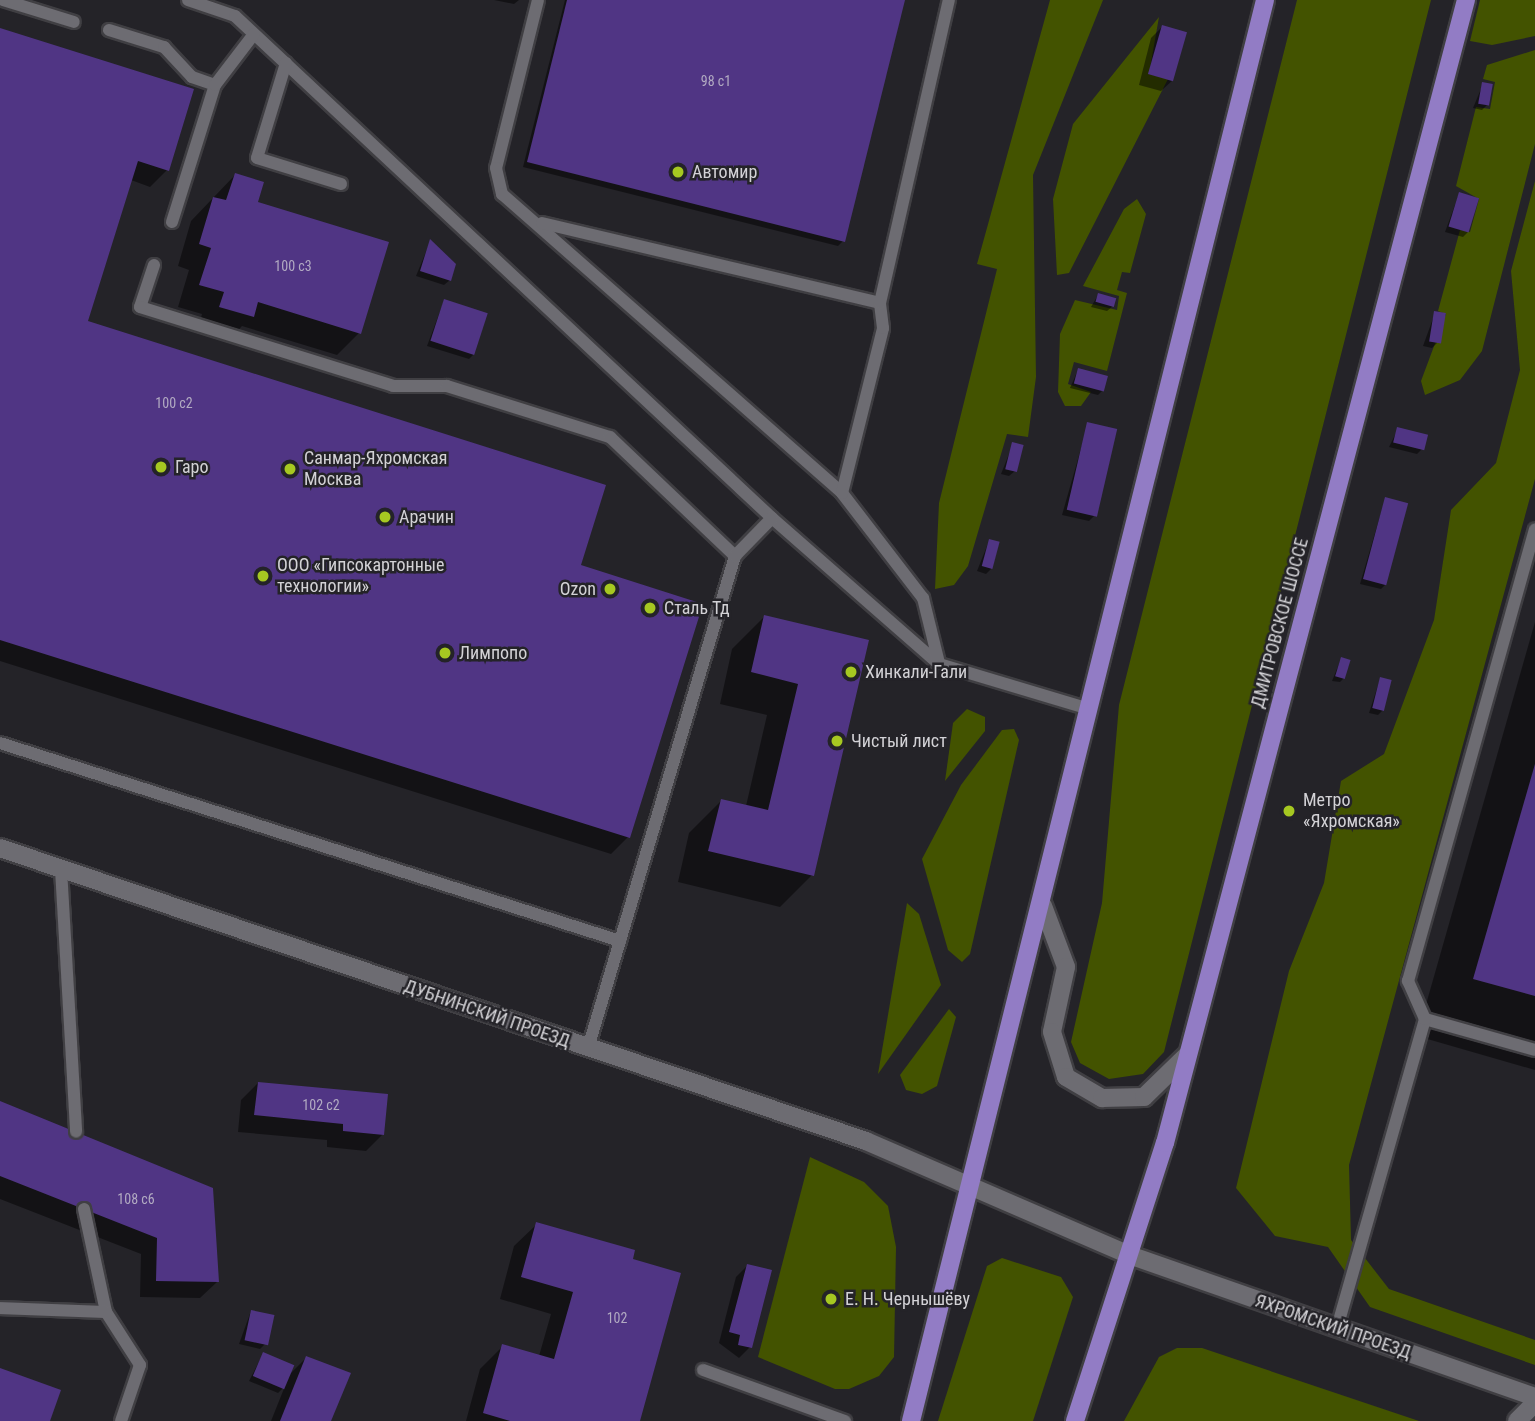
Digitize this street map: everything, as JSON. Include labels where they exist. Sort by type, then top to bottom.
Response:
[{"type":"main road","points":[[911,1421],[1043,906],[1089,709],[1265,0]]},
{"type":"main road","name":"ДМИТРОВСКОЕ ШОССЕ","points":[[1075,1421],[1132,1256],[1188,1054],[1466,0]]},
{"type":"street","name":"ДУБНИНСКИЙ ПРОЕЗД","points":[[0,848],[973,1182]]},
{"type":"street","points":[[1043,906],[1066,967],[1052,1032],[1066,1077],[1102,1098],[1144,1097],[1188,1054]]},
{"type":"street","points":[[973,1182],[1132,1256]]},
{"type":"street","name":"ЯХРОМСКИЙ ПРОЕЗД","points":[[1132,1256],[1535,1397]]},
{"type":"street","points":[[1517,1421],[1535,1404]]},
{"type":"lane","points":[[3,0],[75,22]]},
{"type":"lane","points":[[188,0],[235,16],[772,518],[939,664],[1089,709]]},
{"type":"lane","points":[[538,0],[496,168],[502,194],[538,222],[842,494],[923,598],[939,664]]},
{"type":"lane","points":[[842,494],[883,328],[880,303],[949,0]]},
{"type":"lane","points":[[109,30],[163,47],[192,78],[215,85]]},
{"type":"lane","points":[[172,222],[215,85],[254,34]]},
{"type":"lane","points":[[286,63],[257,158],[341,184]]},
{"type":"lane","points":[[538,222],[880,303]]},
{"type":"lane","points":[[153,265],[140,307],[393,386],[447,386],[610,437],[735,556]]},
{"type":"lane","points":[[588,1048],[735,556],[772,518]]},
{"type":"lane","points":[[1337,1328],[1426,1019],[1408,981],[1535,530]]},
{"type":"lane","points":[[0,743],[620,941]]},
{"type":"lane","points":[[61,869],[76,1132]]},
{"type":"lane","points":[[1426,1019],[1535,1050]]},
{"type":"lane","points":[[84,1209],[106,1312],[140,1365],[121,1421]]},
{"type":"lane","points":[[0,1308],[106,1312]]},
{"type":"lane","points":[[703,1370],[845,1421]]},
{"type":"green space","points":[[1050,0],[1103,0],[1033,175],[1036,377],[1028,437],[1007,434],[968,566],[954,585],[935,589],[939,503],[997,269],[977,264]]},
{"type":"green space","points":[[1297,0],[1431,0],[1164,1052],[1143,1074],[1109,1079],[1080,1063],[1071,1042],[1102,903],[1119,705]]},
{"type":"green space","points":[[1480,0],[1535,0],[1535,36],[1492,45],[1470,41]]},
{"type":"green space","points":[[1159,17],[1149,74],[1168,79],[1069,273],[1057,275],[1053,199],[1073,124]]},
{"type":"green space","points":[[1535,50],[1535,144],[1482,351],[1460,380],[1425,395],[1421,381],[1446,314],[1438,311],[1460,230],[1470,232],[1479,199],[1456,186],[1476,107],[1490,109],[1495,82],[1483,79],[1487,65]]},
{"type":"green space","points":[[1535,181],[1535,479],[1349,1165],[1351,1240],[1389,1289],[1535,1340],[1535,1365],[1370,1307],[1328,1247],[1275,1236],[1236,1188],[1289,971],[1324,883],[1341,781],[1384,754],[1434,620],[1451,510],[1496,463],[1520,370],[1511,271]]},
{"type":"green space","points":[[1137,199],[1146,214],[1130,273],[1122,272],[1117,290],[1127,293],[1107,371],[1074,362],[1068,384],[1091,392],[1081,406],[1065,406],[1058,392],[1060,334],[1075,300],[1117,310],[1119,296],[1083,286],[1124,209]]},
{"type":"green space","points":[[967,709],[985,717],[985,731],[945,781],[953,723]]},
{"type":"green space","points":[[1014,729],[1019,740],[970,954],[962,962],[948,950],[922,859],[961,785],[1002,730]]},
{"type":"green space","points":[[907,903],[919,914],[941,985],[878,1074]]},
{"type":"green space","points":[[949,1009],[956,1017],[937,1086],[922,1094],[906,1090],[900,1075]]},
{"type":"green space","points":[[810,1157],[864,1182],[888,1206],[896,1247],[894,1357],[879,1376],[849,1389],[835,1389],[758,1357]]},
{"type":"green space","points":[[1002,1258],[1061,1277],[1073,1297],[1033,1421],[938,1421],[987,1266]]},
{"type":"green space","points":[[1177,1348],[1202,1348],[1419,1421],[1124,1421],[1159,1357]]},
{"type":"building","points":[[567,0],[905,0],[845,242],[527,162]]},
{"type":"building","points":[[1162,25],[1187,32],[1173,81],[1148,74]]},
{"type":"building","points":[[0,28],[194,89],[169,171],[138,161],[88,321],[606,485],[581,565],[703,604],[630,838],[0,640]]},
{"type":"building","points":[[1482,82],[1493,84],[1489,106],[1478,104]]},
{"type":"building","points":[[235,173],[264,182],[258,202],[389,242],[361,334],[258,302],[254,317],[219,307],[224,292],[199,285],[211,248],[199,244],[213,197],[226,200]]},
{"type":"building","points":[[1459,192],[1479,198],[1469,233],[1448,226]]},
{"type":"building","points":[[430,239],[456,264],[451,281],[420,271]]},
{"type":"building","points":[[1098,293],[1116,298],[1114,307],[1096,302]]},
{"type":"building","points":[[444,299],[488,313],[474,355],[430,341]]},
{"type":"building","points":[[1434,311],[1446,313],[1441,343],[1429,342]]},
{"type":"building","points":[[1078,368],[1108,376],[1104,391],[1074,383]]},
{"type":"building","points":[[1087,422],[1117,429],[1097,517],[1067,510]]},
{"type":"building","points":[[1397,427],[1428,435],[1424,450],[1393,443]]},
{"type":"building","points":[[1012,442],[1024,445],[1017,472],[1005,469]]},
{"type":"building","points":[[1385,497],[1408,503],[1386,585],[1363,579]]},
{"type":"building","points":[[989,539],[1000,542],[992,569],[982,566]]},
{"type":"building","points":[[764,615],[869,640],[814,876],[708,851],[721,799],[768,810],[798,684],[751,672]]},
{"type":"building","points":[[1341,657],[1351,660],[1345,679],[1335,676]]},
{"type":"building","points":[[1380,677],[1392,680],[1384,711],[1372,708]]},
{"type":"building","points":[[1535,764],[1535,996],[1473,979]]},
{"type":"building","points":[[258,1082],[388,1094],[384,1135],[343,1131],[343,1124],[254,1115]]},
{"type":"building","points":[[0,1101],[213,1188],[219,1282],[156,1281],[157,1238],[0,1176]]},
{"type":"building","points":[[536,1222],[635,1250],[633,1259],[681,1273],[640,1421],[510,1421],[483,1413],[502,1344],[554,1359],[573,1292],[521,1277]]},
{"type":"building","points":[[747,1264],[772,1270],[752,1348],[738,1345],[740,1335],[729,1332]]},
{"type":"building","points":[[251,1310],[274,1315],[268,1345],[245,1340]]},
{"type":"building","points":[[263,1352],[294,1365],[284,1389],[253,1376]]},
{"type":"building","points":[[306,1356],[351,1373],[331,1421],[280,1421]]},
{"type":"building","points":[[0,1368],[61,1390],[50,1421],[0,1421]]},
{"type":"place","name":"Автомир","points":[[678,172]]},
{"type":"place","name":"Гаро","points":[[161,467]]},
{"type":"place","name":"Санмар-Яхромская Москва","points":[[290,469]]},
{"type":"place","name":"Арачин","points":[[385,517]]},
{"type":"place","name":"ООО «Гипсокартонные технологии»","points":[[263,576]]},
{"type":"place","name":"Ozon","points":[[610,589]]},
{"type":"place","name":"Сталь Тд","points":[[650,608]]},
{"type":"place","name":"Лимпопо","points":[[445,653]]},
{"type":"place","name":"Хинкали-Гали","points":[[851,672]]},
{"type":"place","name":"Чистый лист","points":[[837,741]]},
{"type":"place","name":"Метро «Яхромская»","points":[[1289,811]]},
{"type":"place","name":"Е. Н. Чернышёву","points":[[831,1299]]}]
